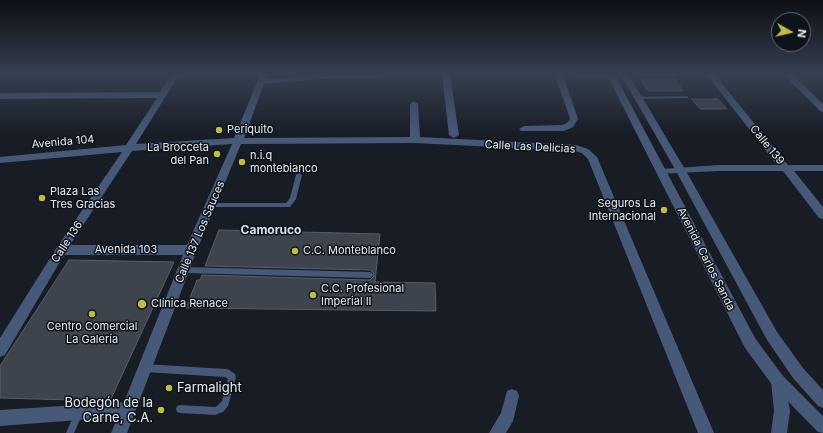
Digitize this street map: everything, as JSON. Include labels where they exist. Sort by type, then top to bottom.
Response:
[{"type":"street","points":[[0,96],[129,95]]},
{"type":"street","name":"Calle 136","points":[[0,350],[61,250],[163,95]]},
{"type":"street","name":"Calle 137 Los Sauces","points":[[119,433],[191,250],[256,95]]},
{"type":"street","points":[[449,95],[454,135]]},
{"type":"street","points":[[524,129],[564,128],[570,124],[574,119],[566,95]]},
{"type":"street","name":"Avenida Carlos Sanda","points":[[622,95],[750,343],[778,381],[823,427]]},
{"type":"street","name":"Avenida Carlos Sanda","points":[[636,95],[772,336],[798,373],[823,400]]},
{"type":"street","name":"Calle 139","points":[[727,95],[823,215]]},
{"type":"street","points":[[809,95],[823,109]]},
{"type":"street","points":[[414,104],[415,140]]},
{"type":"street","name":"Calle Las Delicias","points":[[238,141],[415,140],[576,148],[585,151],[592,157],[706,433]]},
{"type":"street","name":"Avenida 104","points":[[0,160],[129,148],[238,141]]},
{"type":"street","points":[[662,172],[681,172],[719,168],[823,168]]},
{"type":"street","name":"Avenida 103","points":[[61,250],[191,250]]},
{"type":"street","points":[[778,381],[782,411],[779,433]]},
{"type":"street","points":[[497,433],[508,416],[512,396]]},
{"type":"street","points":[[0,418],[80,411],[128,409]]},
{"type":"lane","points":[[638,98],[686,97]]},
{"type":"lane","points":[[210,205],[288,205],[294,199],[299,176]]},
{"type":"lane","points":[[183,270],[370,275]]},
{"type":"lane","points":[[144,368],[226,373],[230,374],[232,377],[225,403],[220,409],[215,411],[180,409]]},
{"type":"lane","points":[[70,433],[80,411]]},
{"type":"building","points":[[692,99],[718,99],[727,109],[700,109]]},
{"type":"building","points":[[219,230],[380,234],[375,282],[435,283],[436,311],[186,308],[197,280],[200,280],[202,275],[370,280],[374,276],[373,272],[370,270],[205,266]]},
{"type":"building","name":"Centro Comercial La Galería","points":[[69,260],[174,262],[110,401],[0,398],[0,366]]},
{"type":"place","name":"Periquito","points":[[219,130]]},
{"type":"place","name":"La Brocceta del Pan","points":[[217,154]]},
{"type":"place","name":"n.i.q montebianco","points":[[242,162]]},
{"type":"place","name":"Plaza Las Tres Gracias","points":[[42,198]]},
{"type":"place","name":"Seguros La Internacional","points":[[664,210]]},
{"type":"place","name":"C.C. Monteblanco","points":[[295,251]]},
{"type":"place","name":"C.C. Profesional Imperial II","points":[[313,295]]},
{"type":"place","name":"Clínica Renace","points":[[142,304]]},
{"type":"place","name":"Centro Comercial La Galería","points":[[92,314]]},
{"type":"place","name":"Farmalight","points":[[169,388]]},
{"type":"place","name":"Bodegón de la Carne, C.A.","points":[[161,410]]},
{"type":"district","name":"Camoruco","points":[[271,230]]}]
